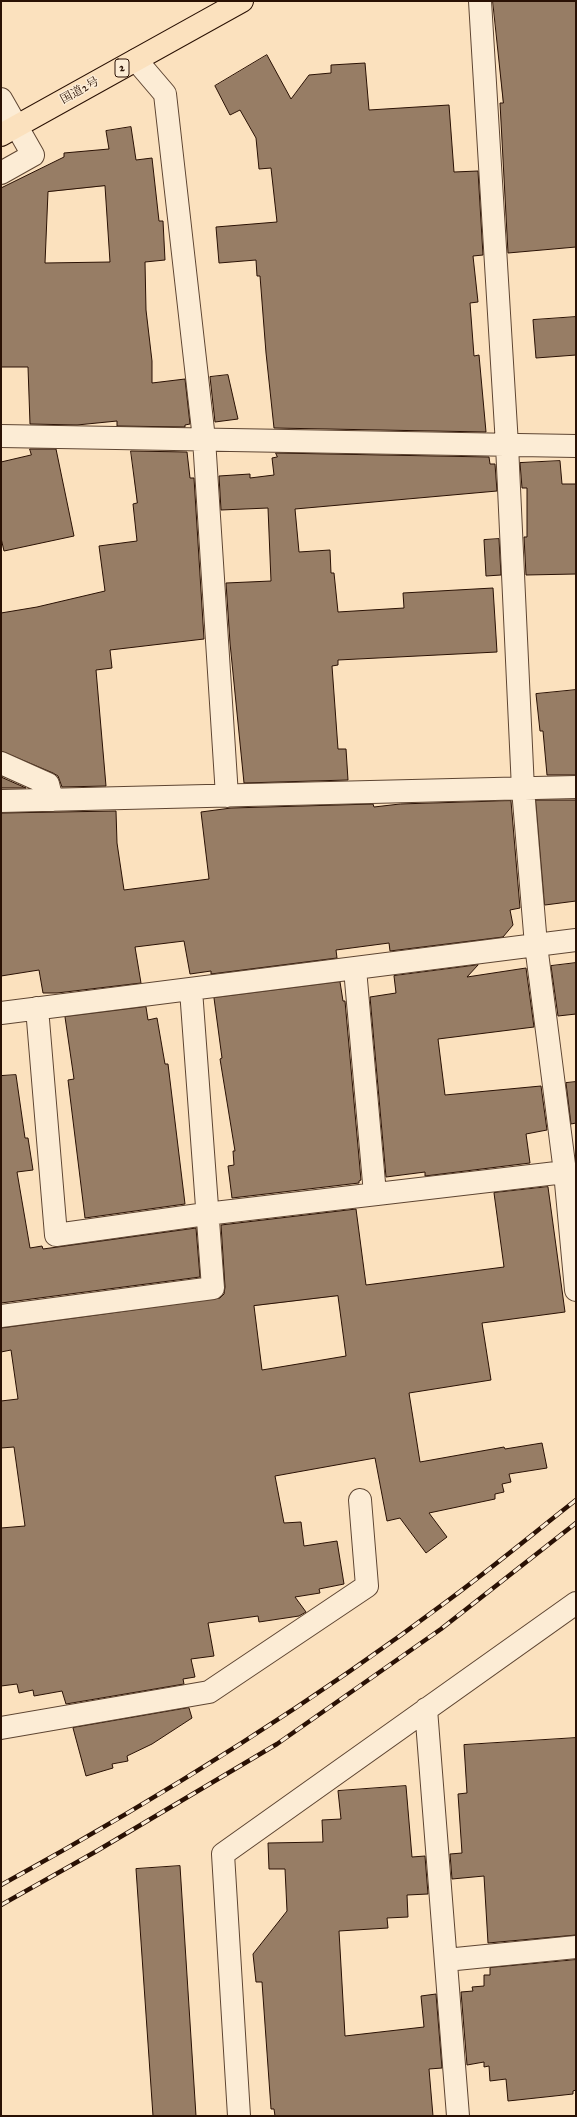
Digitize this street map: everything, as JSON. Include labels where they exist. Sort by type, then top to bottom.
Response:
[{"type":"highway","name":"国道2号","points":[[9,130],[242,1]]},
{"type":"street","points":[[480,1],[507,445],[523,789],[536,945],[569,1138],[565,1172],[576,1290]]},
{"type":"street","points":[[136,60],[165,94],[204,439],[227,796]]},
{"type":"street","points":[[1,99],[9,130],[33,155],[1,172]]},
{"type":"street","points":[[1,436],[576,446]]},
{"type":"street","points":[[1,763],[48,784],[52,800]]},
{"type":"street","points":[[1,802],[576,787]]},
{"type":"street","points":[[1,1013],[576,940]]},
{"type":"street","points":[[355,969],[375,1194]]},
{"type":"street","points":[[1,1316],[213,1288],[206,1214],[191,990]]},
{"type":"street","points":[[37,1008],[56,1235],[206,1214],[565,1172]]},
{"type":"street","points":[[1,1728],[209,1692],[366,1586],[360,1500]]},
{"type":"street","points":[[239,2116],[223,1854],[576,1603]]},
{"type":"street","points":[[426,1709],[458,2116]]},
{"type":"street","points":[[446,1960],[576,1947]]},
{"type":"building","points":[[493,1],[576,1],[576,247],[508,253],[500,103],[503,103]]},
{"type":"building","points":[[267,55],[291,99],[309,75],[331,73],[331,65],[365,63],[369,110],[449,105],[454,172],[478,171],[483,255],[473,256],[478,302],[470,303],[474,356],[479,355],[486,432],[274,428],[260,276],[257,276],[256,260],[219,263],[216,227],[277,222],[271,168],[259,169],[256,138],[240,110],[230,115],[215,86]]},
{"type":"building","points":[[131,127],[136,160],[152,158],[159,221],[163,221],[165,260],[145,262],[146,310],[152,361],[152,383],[185,379],[190,424],[185,425],[185,427],[117,426],[117,421],[77,425],[30,424],[28,367],[1,367],[1,188],[64,157],[64,153],[109,149],[106,131]],"holes":[[[105,186],[110,262],[45,263],[48,192]]]},
{"type":"building","points":[[576,317],[576,355],[536,358],[533,320]]},
{"type":"building","points":[[228,375],[238,419],[215,422],[210,377]]},
{"type":"building","points":[[30,449],[56,449],[74,536],[4,551],[1,538],[1,462],[31,455]]},
{"type":"building","points":[[131,451],[187,452],[190,478],[194,478],[204,639],[110,650],[112,668],[96,670],[106,786],[62,787],[58,776],[53,773],[1,751],[1,613],[37,607],[105,591],[99,546],[137,541],[133,504],[137,503]]},
{"type":"building","points":[[276,453],[489,457],[490,464],[495,464],[497,491],[295,509],[299,552],[330,550],[331,573],[334,573],[338,612],[404,608],[403,593],[493,588],[497,652],[338,660],[338,665],[332,666],[338,749],[346,749],[348,780],[244,783],[230,643],[226,583],[271,581],[268,508],[221,510],[219,476],[250,474],[250,478],[274,475],[272,458],[277,457]]},
{"type":"building","points":[[560,461],[562,484],[576,484],[576,574],[526,575],[524,537],[527,537],[527,488],[522,488],[520,463]]},
{"type":"building","points":[[499,539],[501,575],[486,576],[484,540]]},
{"type":"building","points":[[576,690],[576,775],[547,775],[543,731],[540,731],[536,694]]},
{"type":"building","points":[[1,777],[26,788],[1,788]]},
{"type":"building","points":[[536,800],[576,800],[576,901],[545,905]]},
{"type":"building","points":[[511,801],[520,908],[510,910],[513,925],[503,937],[390,951],[389,943],[336,950],[337,958],[211,974],[211,971],[190,974],[184,941],[135,947],[141,983],[57,993],[43,993],[39,970],[1,976],[1,813],[116,811],[117,843],[124,890],[209,879],[201,812],[231,808],[373,804],[374,807],[400,804]]},
{"type":"building","points":[[576,963],[576,1014],[558,1016],[551,966]]},
{"type":"building","points":[[478,965],[467,977],[526,968],[534,1027],[438,1039],[445,1095],[541,1086],[547,1130],[526,1134],[530,1163],[425,1176],[425,1172],[386,1177],[370,997],[396,993],[394,976]]},
{"type":"building","points":[[340,982],[343,1001],[345,1001],[361,1180],[359,1183],[232,1198],[228,1166],[234,1165],[233,1151],[235,1151],[220,1059],[222,1058],[214,998]]},
{"type":"building","points":[[146,1007],[148,1020],[157,1018],[165,1064],[168,1064],[185,1204],[85,1218],[68,1080],[74,1079],[65,1017]]},
{"type":"building","points":[[16,1075],[25,1138],[28,1138],[33,1170],[17,1172],[30,1248],[42,1246],[43,1249],[196,1228],[200,1277],[1,1303],[1,1076]]},
{"type":"building","points":[[576,1082],[576,1123],[571,1124],[566,1083]]},
{"type":"building","points":[[548,1187],[565,1312],[482,1323],[491,1380],[409,1393],[420,1462],[504,1447],[505,1449],[542,1443],[547,1468],[509,1474],[511,1482],[502,1484],[504,1492],[495,1494],[495,1499],[429,1513],[447,1537],[426,1553],[400,1518],[387,1521],[375,1458],[275,1476],[284,1523],[301,1522],[304,1546],[337,1541],[344,1584],[319,1589],[320,1593],[295,1597],[306,1612],[299,1616],[259,1622],[258,1616],[208,1623],[214,1656],[191,1659],[195,1677],[183,1679],[184,1684],[66,1704],[62,1691],[34,1696],[33,1690],[19,1693],[17,1684],[1,1686],[1,1528],[25,1526],[14,1447],[1,1448],[1,1401],[18,1399],[11,1350],[1,1352],[1,1328],[220,1298],[224,1294],[225,1287],[221,1225],[356,1209],[366,1285],[504,1267],[494,1193]],"holes":[[[338,1296],[346,1356],[262,1370],[254,1306]]]},
{"type":"building","points":[[189,1708],[192,1718],[152,1744],[127,1756],[128,1761],[112,1764],[113,1768],[86,1776],[73,1728]]},
{"type":"building","points":[[576,1738],[576,1935],[488,1943],[484,1876],[452,1879],[450,1854],[462,1853],[458,1794],[467,1793],[464,1745]]},
{"type":"building","points":[[406,1786],[412,1857],[425,1856],[428,1894],[407,1895],[408,1917],[387,1918],[388,1928],[339,1931],[345,2036],[424,2027],[421,1996],[436,1994],[442,2068],[429,2069],[433,2116],[275,2116],[274,2109],[271,2109],[262,1982],[256,1982],[253,1954],[287,1911],[285,1869],[269,1869],[268,1843],[323,1842],[322,1820],[341,1819],[338,1791]]},
{"type":"building","points":[[180,1866],[196,2116],[153,2116],[136,1869]]},
{"type":"building","points":[[576,1960],[576,2090],[573,2091],[573,2094],[508,2101],[506,2079],[490,2081],[489,2066],[484,2067],[484,2062],[467,2065],[461,1992],[473,1991],[472,1987],[484,1986],[484,1975],[490,1975],[490,1968]]},
{"type":"railway","points":[[1,1885],[59,1853],[174,1785],[287,1714],[397,1638],[450,1599],[576,1500]]},
{"type":"railway","points":[[1,1905],[95,1852],[277,1744],[441,1629],[576,1523]]}]
